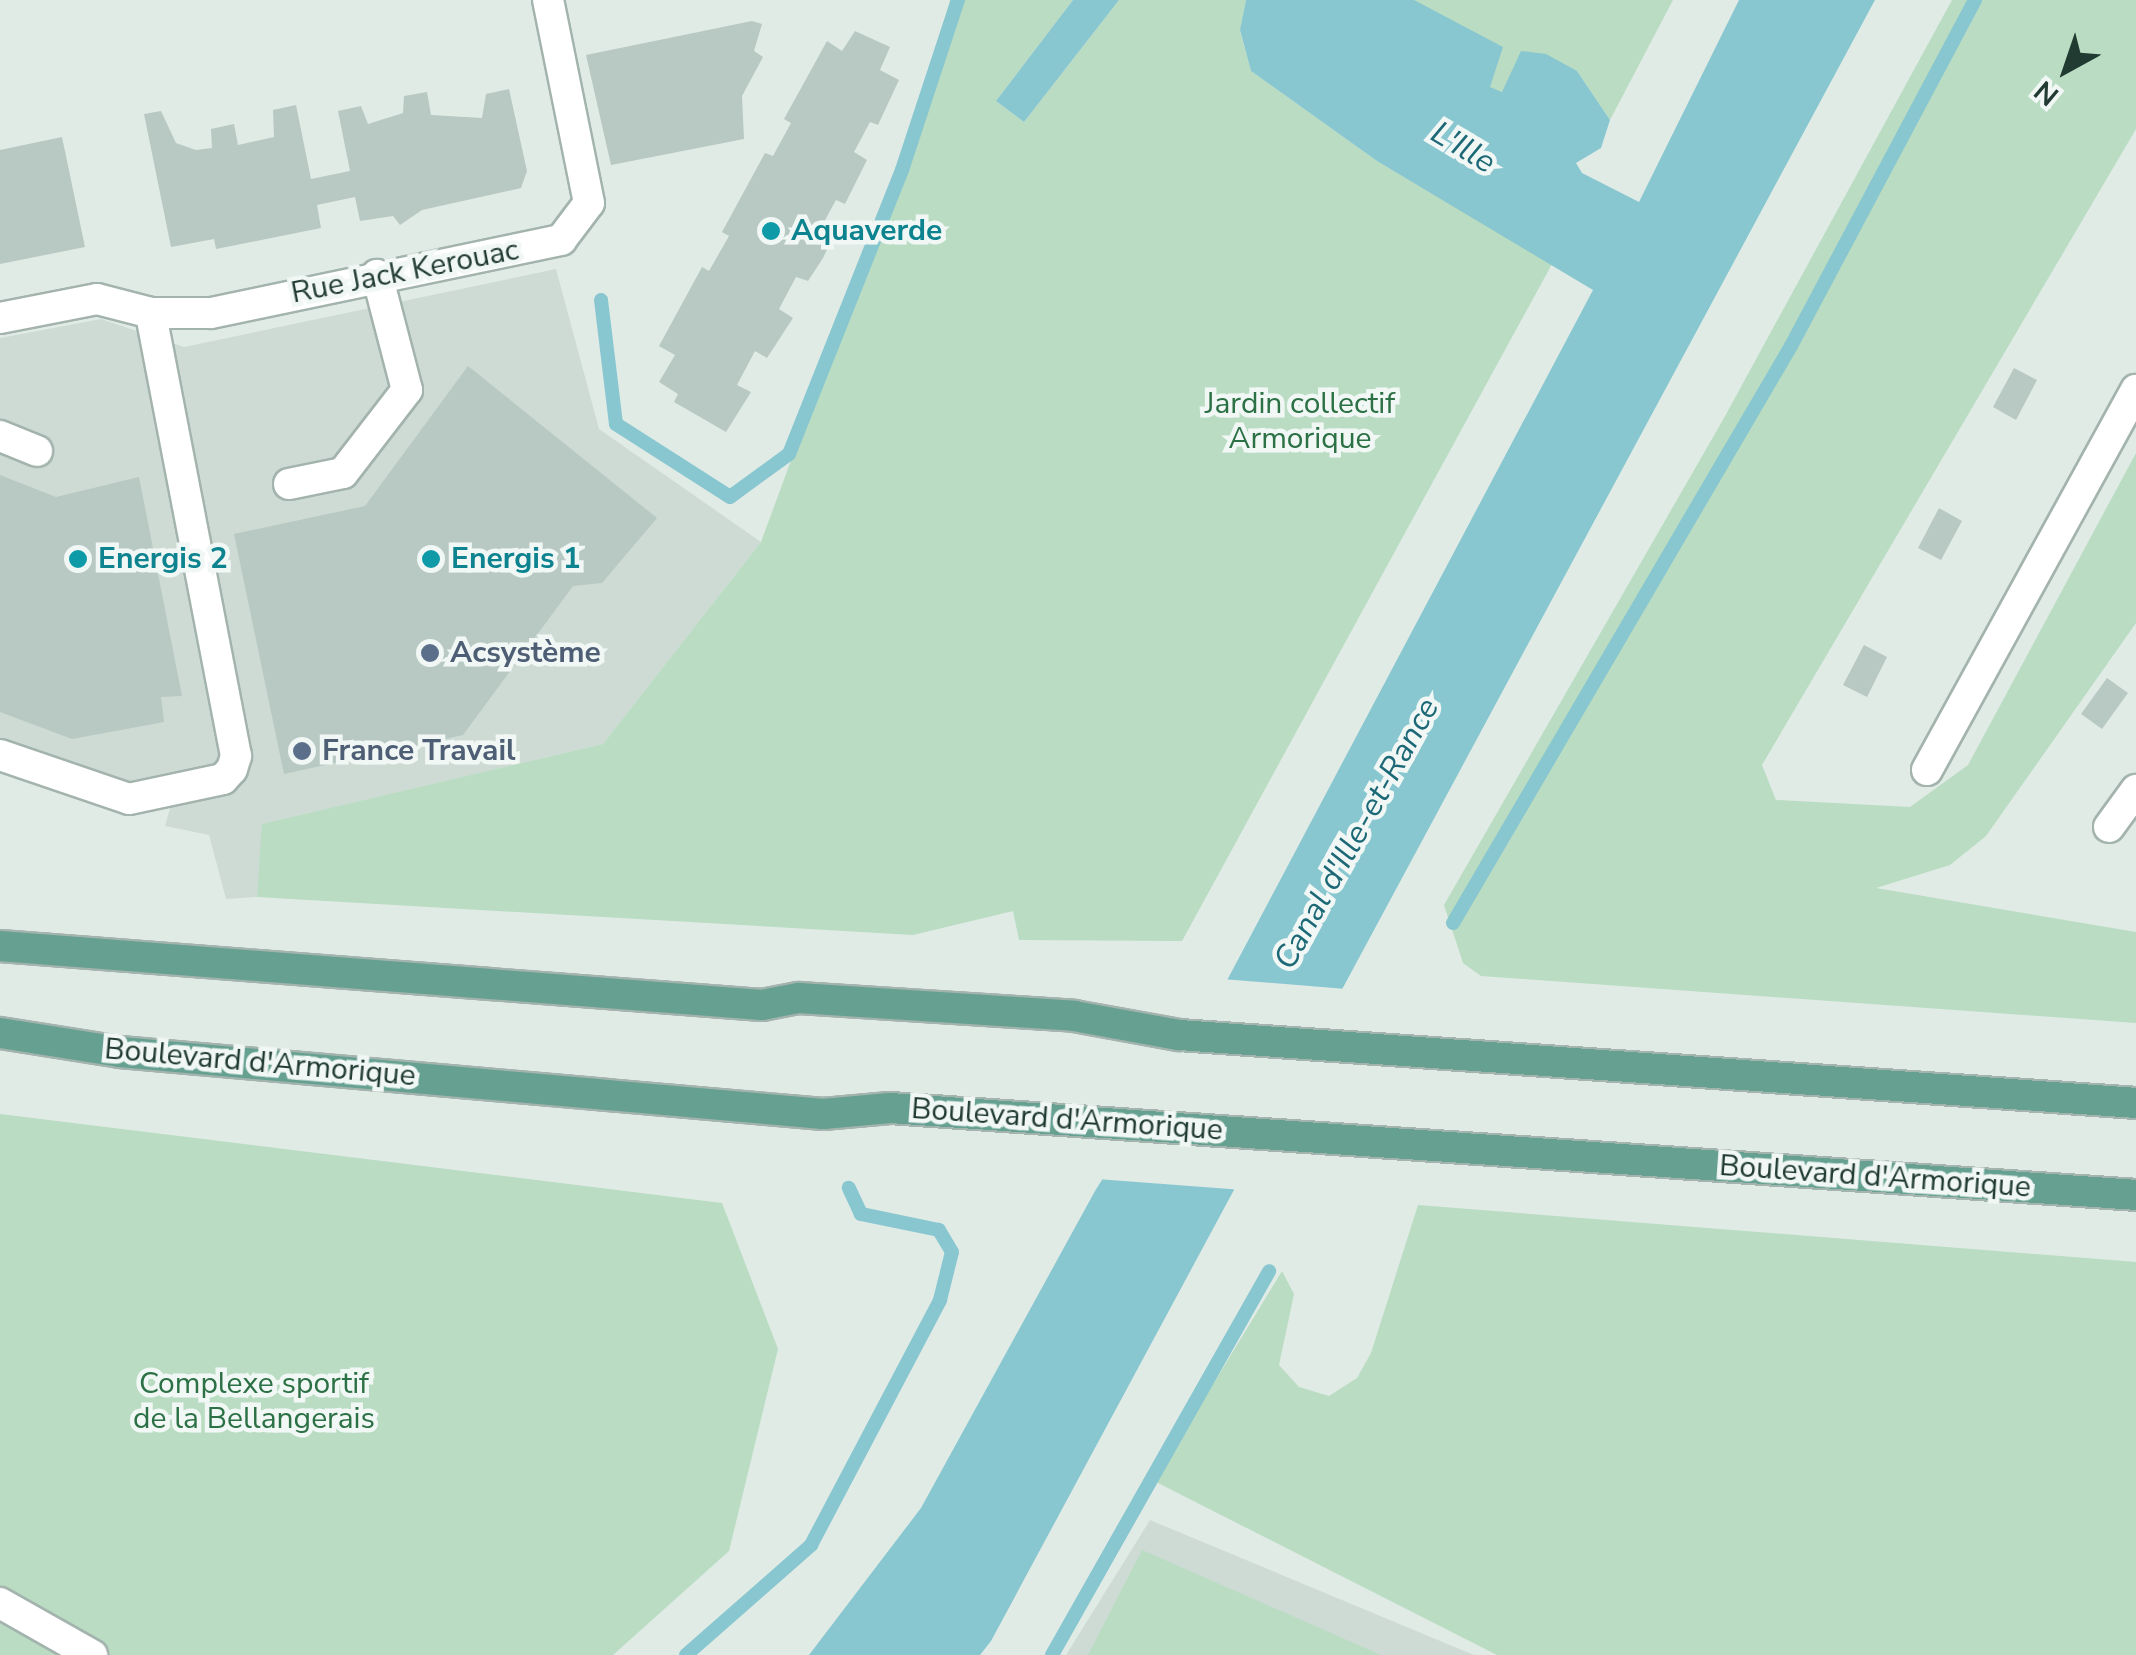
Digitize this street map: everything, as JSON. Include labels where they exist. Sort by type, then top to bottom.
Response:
[{"type":"main road","points":[[0,946],[742,1004],[799,998],[1084,1017],[1179,1035],[2136,1103]]},
{"type":"main road","name":"Boulevard d'Armorique","points":[[0,1033],[120,1052],[823,1114],[890,1108],[2136,1195]]},
{"type":"street","name":"Rue Jack Kerouac","points":[[0,318],[98,298],[151,314],[212,313],[377,275],[561,240],[580,223],[589,203],[548,0]]},
{"type":"street","points":[[289,484],[343,474],[407,390],[377,275]]},
{"type":"street","points":[[0,755],[129,799],[223,779],[232,769],[236,756],[151,314]]},
{"type":"street","points":[[1927,770],[2136,390]]},
{"type":"street","points":[[0,436],[37,451]]},
{"type":"street","points":[[2109,827],[2136,790]]},
{"type":"street","points":[[0,1603],[92,1655]]},
{"type":"shaded area","points":[[556,269],[599,429],[761,542],[603,744],[263,824],[257,897],[226,899],[209,835],[165,826],[171,805],[0,770],[0,338],[101,319],[184,347]]},
{"type":"shaded area","points":[[1150,1520],[1474,1655],[1066,1655]]},
{"type":"green space","name":"Jardin collectif Armorique","points":[[950,0],[1073,0],[996,101],[1024,122],[1119,0],[1246,0],[1240,31],[1251,71],[1377,161],[1552,264],[1182,941],[1019,940],[1013,911],[913,935],[257,897],[262,824],[603,744],[761,542],[940,56]]},
{"type":"green space","points":[[1414,0],[1673,0],[1610,120],[1577,71],[1503,92],[1490,88]]},
{"type":"green space","points":[[1952,0],[2136,0],[2136,129],[1762,765],[1776,800],[1910,807],[1968,765],[2136,453],[2136,623],[1986,836],[1950,865],[1876,888],[2136,932],[2136,1023],[1481,976],[1463,963],[1444,905],[1724,418]]},
{"type":"green space","name":"Complexe sportif de la Bellangerais","points":[[0,1114],[722,1203],[778,1349],[729,1551],[613,1655],[0,1655]]},
{"type":"green space","points":[[1418,1205],[2136,1262],[2136,1655],[1497,1655],[1154,1481],[1282,1271],[1294,1294],[1279,1365],[1299,1387],[1329,1396],[1357,1378],[1371,1353]]},
{"type":"green space","points":[[1142,1550],[1381,1655],[1088,1655]]},
{"type":"water","points":[[1073,0],[1119,0],[1024,122],[996,101]]},
{"type":"water","points":[[1246,0],[1414,0],[1503,47],[1490,87],[1502,92],[1521,51],[1546,54],[1577,71],[1610,120],[1601,148],[1576,163],[1582,173],[1639,202],[1739,0],[1875,0],[991,1641],[980,1655],[809,1655],[921,1508],[1095,1191],[1224,986],[1593,290],[1377,161],[1251,71],[1240,30]]},
{"type":"pier","points":[[1222,979],[1346,989],[1243,1190],[1097,1179]]},
{"type":"building","points":[[752,21],[762,24],[754,51],[763,57],[742,96],[744,139],[611,165],[586,55]]},
{"type":"building","name":"Aquaverde","points":[[855,31],[890,47],[880,70],[899,80],[878,125],[870,122],[854,152],[867,160],[845,204],[836,200],[819,231],[832,239],[823,258],[808,281],[796,277],[779,309],[793,318],[767,358],[755,351],[737,385],[751,392],[726,432],[674,402],[678,394],[659,382],[675,355],[659,346],[702,267],[709,271],[729,236],[722,232],[765,153],[773,156],[791,123],[784,119],[827,41],[842,51]]},
{"type":"building","points":[[509,89],[527,171],[521,188],[422,210],[400,225],[393,216],[360,221],[355,197],[317,205],[321,228],[216,249],[214,239],[171,247],[144,114],[161,111],[176,143],[196,150],[212,148],[211,129],[234,124],[238,145],[274,137],[273,110],[296,105],[311,179],[350,171],[338,111],[361,106],[368,124],[403,113],[404,96],[427,92],[431,115],[482,118],[486,94]]},
{"type":"building","points":[[62,137],[85,247],[0,264],[0,150]]},
{"type":"building","name":"Energis 1","points":[[468,366],[657,518],[602,583],[573,586],[463,735],[284,774],[234,534],[365,506]]},
{"type":"building","points":[[2014,368],[2037,380],[2016,420],[1993,407]]},
{"type":"building","name":"Energis 2","points":[[0,475],[56,497],[139,477],[182,696],[161,697],[164,722],[72,739],[0,712]]},
{"type":"building","points":[[1939,508],[1962,521],[1941,560],[1918,548]]},
{"type":"building","points":[[1864,645],[1887,657],[1867,697],[1843,685]]},
{"type":"building","points":[[2107,678],[2128,693],[2102,729],[2081,714]]},
{"type":"waterway","points":[[601,300],[616,424],[730,497],[789,454],[902,170],[958,0]]},
{"type":"waterway","points":[[1453,923],[1791,346],[1975,0]]},
{"type":"waterway","points":[[686,1655],[811,1545],[940,1300],[952,1252],[939,1230],[861,1214],[849,1188]]},
{"type":"waterway","points":[[1052,1655],[1269,1271]]},
{"type":"place","name":"Aquaverde","points":[[771,231]]},
{"type":"place","name":"Energis 2","points":[[78,559]]},
{"type":"place","name":"Energis 1","points":[[431,559]]},
{"type":"place","name":"Acsystème","points":[[430,653]]},
{"type":"place","name":"France Travail","points":[[302,751]]},
{"type":"water label","name":"L'Ille","points":[[1463,148]]},
{"type":"water label","name":"Canal d'Ille-et-Rance","points":[[1357,834]]}]
